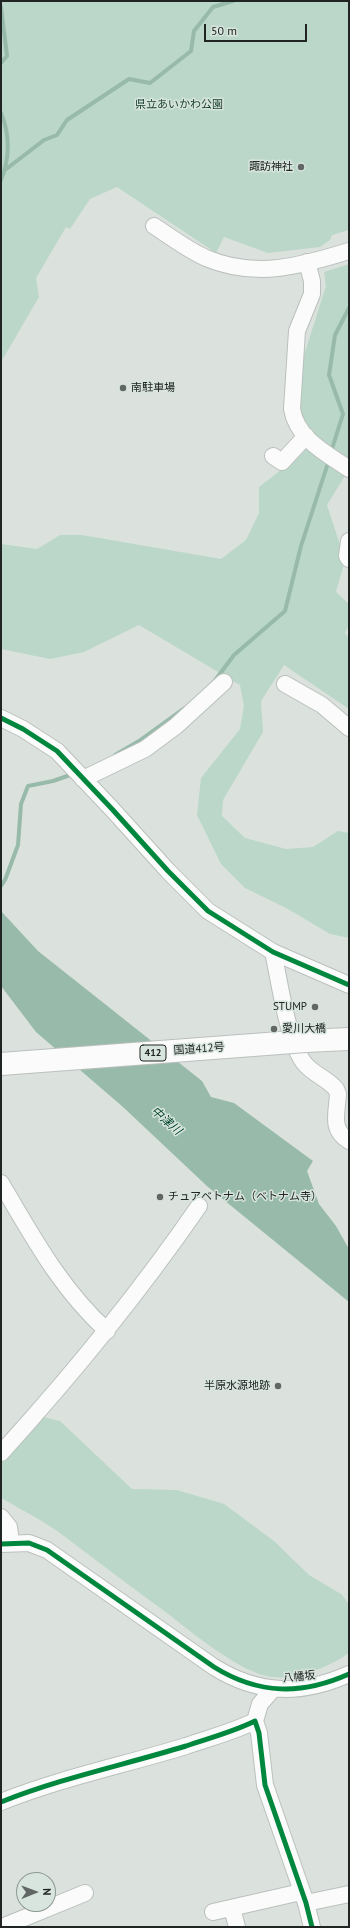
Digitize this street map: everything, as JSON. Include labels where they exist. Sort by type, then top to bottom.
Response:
[{"type":"highway","name":"国道412号","points":[[1,1064],[349,1039]]},
{"type":"street","points":[[154,226],[206,258],[250,270],[268,270],[308,262],[349,251]]},
{"type":"street","points":[[308,262],[312,281],[312,294],[296,331],[292,409],[299,430],[314,444],[349,469]]},
{"type":"street","points":[[273,456],[282,462],[306,436]]},
{"type":"street","points":[[349,541],[347,556],[349,559]]},
{"type":"street","points":[[83,779],[144,749],[176,726],[224,682]]},
{"type":"street","points":[[284,684],[322,705],[349,728]]},
{"type":"street","points":[[1,718],[23,729],[57,751],[168,871],[208,910],[273,952],[349,985]]},
{"type":"street","points":[[273,952],[289,1028],[304,1064],[336,1089],[338,1094],[336,1128],[342,1136],[349,1141]]},
{"type":"street","points":[[1,1183],[54,1271],[74,1297],[107,1331]]},
{"type":"street","points":[[1,1454],[107,1331],[199,1206]]},
{"type":"street","points":[[1,1517],[9,1526],[6,1543]]},
{"type":"street","name":"八幡坂","points":[[6,1543],[29,1543],[47,1550],[224,1673],[256,1686],[273,1689],[307,1688],[349,1674]]},
{"type":"street","points":[[273,1689],[260,1704],[255,1721],[259,1733],[264,1785],[312,1927]]},
{"type":"street","points":[[1,1802],[71,1778],[129,1764],[243,1727],[255,1721]]},
{"type":"street","points":[[2,1927],[85,1893]]},
{"type":"street","points":[[213,1912],[303,1898],[349,1894]]},
{"type":"street","points":[[232,1908],[237,1927]]},
{"type":"green space","name":"県立あいかわ公園","points":[[1,1],[349,1],[349,230],[332,235],[330,240],[320,247],[268,253],[224,237],[216,253],[117,187],[90,199],[70,229],[66,227],[36,278],[39,297],[1,362]]},
{"type":"green space","points":[[349,264],[349,469],[327,505],[345,560],[336,592],[349,604],[349,625],[345,633],[349,638],[349,709],[284,665],[261,701],[263,732],[223,800],[222,816],[245,838],[286,849],[313,847],[338,831],[349,833],[349,938],[330,934],[288,909],[245,888],[221,864],[197,815],[201,778],[240,729],[244,706],[240,685],[139,625],[84,652],[50,659],[1,649],[1,544],[37,549],[60,535],[82,535],[221,559],[246,540],[259,513],[259,487],[304,452],[311,429],[299,417],[300,368],[326,286],[324,272]]},
{"type":"green space","points":[[43,1417],[60,1421],[132,1489],[177,1490],[224,1504],[274,1541],[309,1575],[341,1594],[349,1604],[349,1653],[322,1668],[292,1676],[272,1677],[246,1668],[203,1641],[60,1533],[39,1519],[3,1499],[1,1497],[1,1458]]},
{"type":"water","name":"中津川","points":[[1,911],[38,951],[202,1081],[211,1097],[234,1103],[313,1161],[307,1171],[319,1204],[336,1226],[349,1249],[349,1302],[208,1187],[123,1107],[36,1032],[1,986]]},
{"type":"waterway","points":[[5,170],[44,140],[57,135],[67,120],[129,79],[150,83],[191,51],[194,31],[213,7],[233,1]]},
{"type":"waterway","points":[[1,7],[7,56],[1,63]]},
{"type":"waterway","points":[[1,113],[6,129],[8,146],[6,163],[1,180]]},
{"type":"waterway","points":[[331,452],[343,414],[329,375],[335,335],[349,308]]},
{"type":"waterway","points":[[213,683],[234,655],[285,611],[301,546],[329,460]]},
{"type":"waterway","points":[[115,755],[139,741],[186,707]]},
{"type":"waterway","points":[[1,886],[5,880],[18,845],[21,804],[28,786],[53,781],[73,774]]},
{"type":"cycle path","points":[[1,718],[23,729],[57,751],[168,871],[208,911],[273,952],[349,985]]},
{"type":"cycle path","points":[[1,1544],[29,1543],[47,1550],[214,1667],[247,1683],[281,1689],[297,1688],[314,1686],[349,1674]]},
{"type":"cycle path","points":[[1,1802],[46,1786],[163,1753],[230,1732],[255,1721],[259,1733],[265,1785],[306,1903],[312,1927]]},
{"type":"place","name":"諏訪神社","points":[[301,167]]},
{"type":"place","name":"南駐車場","points":[[123,388]]},
{"type":"place","name":"STUMP","points":[[315,1007]]},
{"type":"place","name":"愛川大橋","points":[[274,1029]]},
{"type":"place","name":"チュアベトナム（ベトナム寺）","points":[[160,1197]]},
{"type":"place","name":"半原水源地跡","points":[[278,1386]]}]
